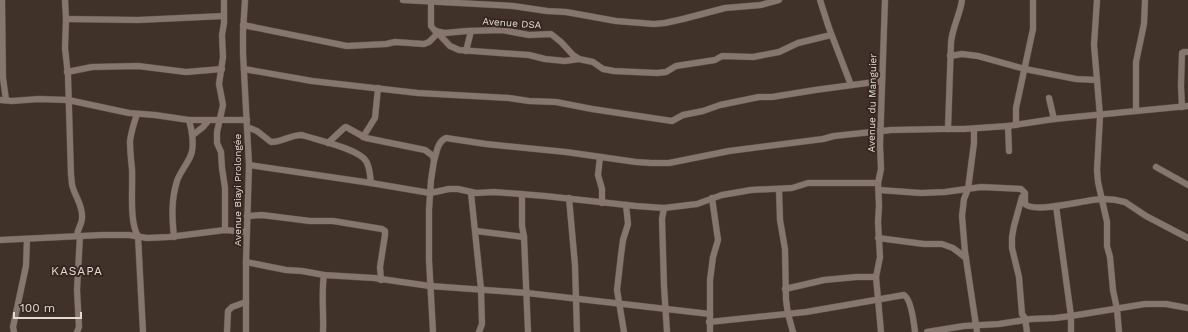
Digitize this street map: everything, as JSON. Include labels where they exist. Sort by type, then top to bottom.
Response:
[{"type":"street","points":[[2,0],[3,100],[68,100],[137,114],[189,120],[219,120],[247,124],[271,142],[298,135],[358,153],[368,164],[371,183]]},
{"type":"street","points":[[65,0],[65,48],[71,175],[73,187],[82,214],[82,220],[77,232],[79,327],[77,332]]},
{"type":"street","points":[[224,0],[222,69],[219,84],[223,105],[217,132],[217,143],[221,152],[225,188],[225,230]]},
{"type":"street","name":"Avenue Biayi Prolongée","points":[[245,0],[243,25],[244,69],[249,165],[246,262],[246,332]]},
{"type":"street","points":[[403,0],[513,6],[566,12],[616,21],[654,24],[683,19],[725,8],[761,5],[780,0]]},
{"type":"street","points":[[820,0],[831,35],[851,85]]},
{"type":"street","name":"Avenue du Manguier","points":[[881,332],[876,277],[880,257],[878,238],[878,182],[881,170],[880,145],[885,0]]},
{"type":"street","points":[[948,129],[952,33],[959,17],[962,0]]},
{"type":"street","points":[[1016,125],[1016,108],[1033,29],[1033,0]]},
{"type":"street","points":[[1097,0],[1094,45],[1100,116],[1097,170],[1099,189],[1103,199],[1107,222],[1107,246],[1110,257],[1119,332]]},
{"type":"street","points":[[1136,111],[1136,62],[1144,24],[1145,0]]},
{"type":"street","points":[[431,1],[431,26],[450,46],[459,50],[528,54],[545,59],[565,61],[580,59]]},
{"type":"street","points":[[66,19],[138,20],[224,16]]},
{"type":"street","points":[[243,25],[347,46],[386,44],[395,42],[424,44],[429,42],[436,32]]},
{"type":"street","points":[[466,51],[471,30]]},
{"type":"street","name":"Avenue DSA","points":[[436,32],[445,33],[471,30],[502,30],[529,35],[551,34],[573,55],[580,59],[593,62],[608,70],[657,73],[666,72],[676,66],[715,60],[722,56],[752,57],[774,53],[786,50],[798,43],[831,35]]},
{"type":"street","points":[[565,61],[566,49]]},
{"type":"street","points":[[433,332],[429,260],[430,193],[434,161],[440,142],[446,138],[486,144],[600,156],[636,162],[669,163],[729,151],[823,139],[834,136],[891,130],[974,129],[1016,125],[1054,119],[1100,116],[1185,107],[1181,86],[1182,53],[1188,52]]},
{"type":"street","points":[[950,56],[962,54],[978,56],[1025,69],[1076,79],[1097,80]]},
{"type":"street","points":[[67,72],[92,67],[138,66],[186,72],[222,69]]},
{"type":"street","points":[[244,69],[305,80],[441,95],[556,102],[672,121],[690,114],[754,98],[882,81]]},
{"type":"street","points":[[364,137],[375,118],[378,88]]},
{"type":"street","points":[[1049,98],[1054,119]]},
{"type":"street","points":[[137,114],[130,140],[130,149],[133,188],[132,208],[134,227],[138,236],[143,332]]},
{"type":"street","points":[[174,237],[172,218],[173,200],[177,180],[190,157],[193,135],[189,120]]},
{"type":"street","points":[[193,135],[208,121]]},
{"type":"street","points":[[1008,126],[1009,151]]},
{"type":"street","points":[[328,143],[346,127],[364,137],[425,150],[433,156],[434,161]]},
{"type":"street","points":[[974,129],[974,143],[968,189],[964,199],[962,216],[966,258],[977,329]]},
{"type":"street","points":[[600,156],[598,175],[602,189],[602,202]]},
{"type":"street","points":[[249,165],[430,193],[449,189],[471,193],[494,192],[522,194],[664,208],[691,206],[722,195],[751,190],[792,188],[808,183],[878,182]]},
{"type":"street","points":[[1156,167],[1188,185]]},
{"type":"street","points":[[879,190],[921,193],[945,192],[981,187],[1021,189],[1024,191]]},
{"type":"street","points":[[779,189],[780,220],[785,249],[785,289],[788,314],[793,332]]},
{"type":"street","points":[[1024,191],[1025,204],[1028,207],[1056,206],[1103,199],[1125,202],[1146,216],[1188,238]]},
{"type":"street","points":[[1024,191],[1014,226],[1012,248],[1018,277],[1022,314],[1025,319],[1027,332]]},
{"type":"street","points":[[471,193],[481,289],[482,324],[479,332]]},
{"type":"street","points":[[522,194],[522,226],[524,237],[528,332]]},
{"type":"street","points":[[569,198],[575,265],[576,332]]},
{"type":"street","points":[[710,332],[710,280],[713,257],[718,240],[712,198]]},
{"type":"street","points":[[624,332],[617,290],[623,240],[628,224],[626,205]]},
{"type":"street","points":[[1056,206],[1071,316],[1071,332]]},
{"type":"street","points":[[664,208],[662,219],[667,332]]},
{"type":"street","points":[[247,216],[262,215],[310,221],[333,221],[382,229],[385,235],[380,267],[382,280]]},
{"type":"street","points":[[0,240],[109,235],[138,236],[147,238],[174,237],[225,230],[247,232]]},
{"type":"street","points":[[476,231],[524,237]]},
{"type":"street","points":[[878,238],[924,244],[942,244],[953,248],[966,258]]},
{"type":"street","points":[[14,332],[13,327],[26,266],[27,239]]},
{"type":"street","points":[[246,262],[286,270],[324,275],[430,286],[527,293],[710,314]]},
{"type":"street","points":[[323,332],[324,309],[322,293],[324,275]]},
{"type":"street","points":[[785,289],[824,280],[876,277]]},
{"type":"street","points":[[709,322],[836,308],[877,298],[906,295],[915,332]]},
{"type":"street","points":[[227,332],[228,310],[246,302]]},
{"type":"street","points":[[927,332],[964,326],[977,329],[1025,319],[1071,316],[1134,305],[1166,304],[1188,308]]},
{"type":"district","name":"KASAPA","points":[[77,271]]}]
